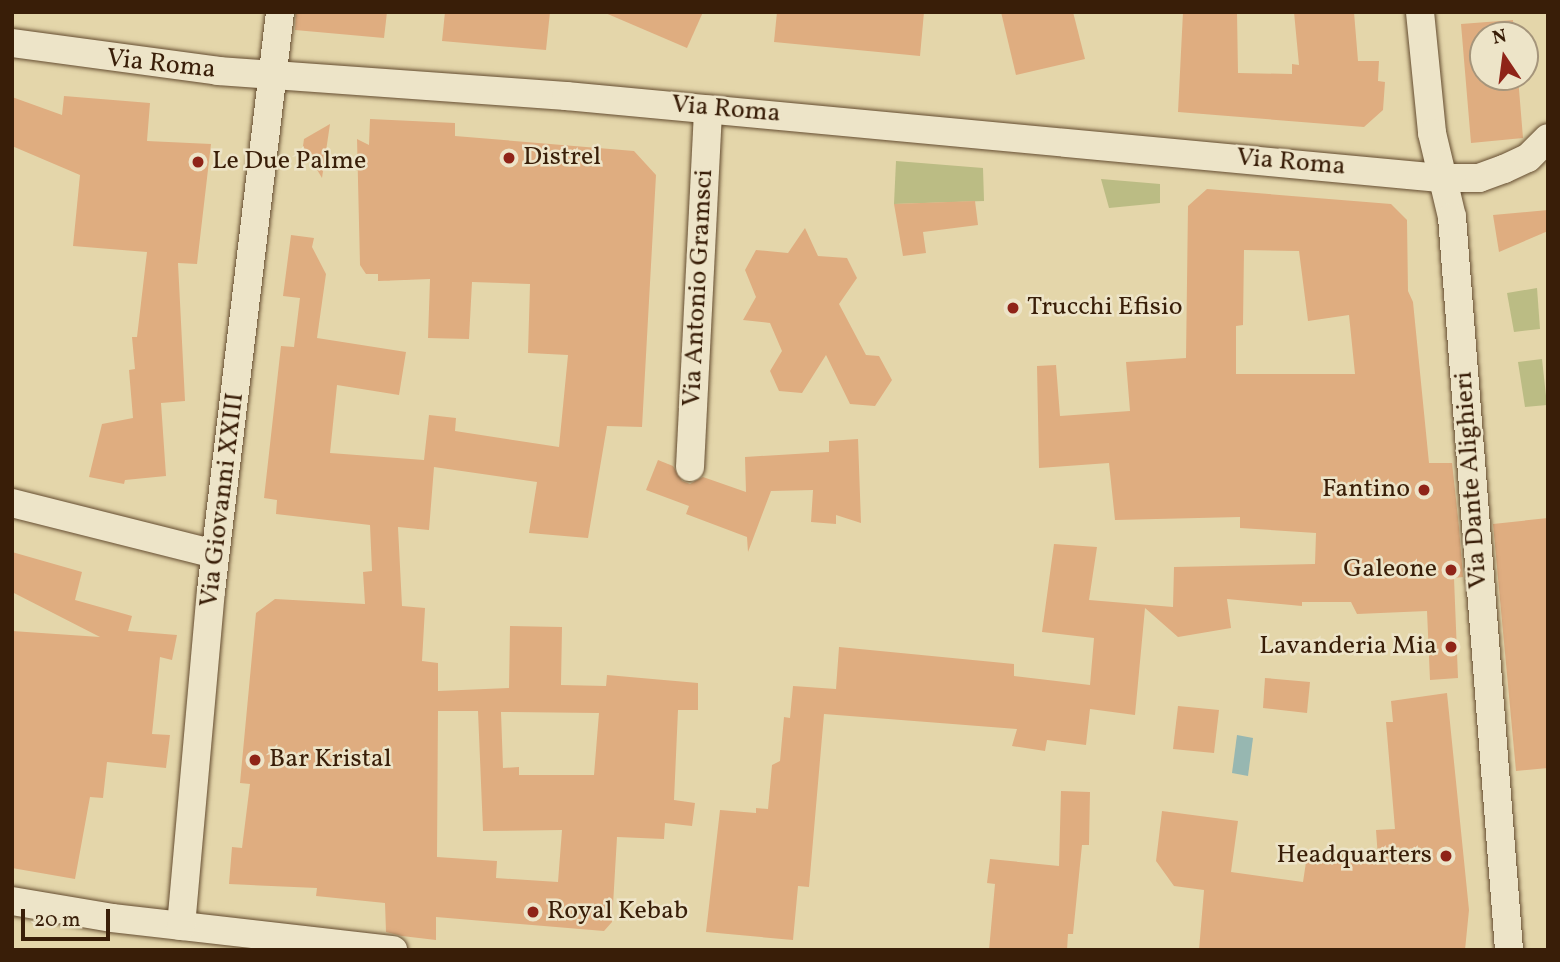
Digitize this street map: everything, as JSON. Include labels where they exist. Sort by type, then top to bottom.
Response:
[{"type":"street","name":"Via Giovanni XXIII","points":[[181,926],[215,554],[280,12]]},
{"type":"street","name":"Via Dante Alighieri","points":[[1420,12],[1440,178],[1452,218],[1509,950]]},
{"type":"street","name":"Via Roma","points":[[12,43],[120,61],[708,109],[1440,178],[1479,178],[1504,169],[1528,158],[1548,138]]},
{"type":"street","name":"Via Antonio Gramsci","points":[[690,467],[708,109]]},
{"type":"street","points":[[12,503],[215,554]]},
{"type":"street","points":[[12,901],[181,926],[393,950]]},
{"type":"green space","points":[[896,161],[983,168],[984,201],[894,204]]},
{"type":"green space","points":[[1101,179],[1160,184],[1160,203],[1109,208]]},
{"type":"green space","points":[[1537,288],[1540,329],[1514,332],[1507,293]]},
{"type":"green space","points":[[1542,359],[1547,405],[1525,407],[1518,362]]},
{"type":"water","points":[[1237,735],[1253,738],[1248,776],[1232,773]]},
{"type":"building","points":[[296,12],[387,12],[384,38],[295,30]]},
{"type":"building","points":[[445,12],[550,12],[546,50],[442,41]]},
{"type":"building","points":[[603,12],[703,12],[687,48]]},
{"type":"building","points":[[777,12],[924,12],[920,56],[774,42]]},
{"type":"building","points":[[1001,12],[1073,12],[1085,59],[1016,75]]},
{"type":"building","points":[[1183,12],[1237,12],[1238,73],[1292,74],[1292,64],[1299,65],[1294,12],[1354,12],[1358,61],[1379,61],[1378,81],[1385,82],[1383,110],[1364,127],[1178,112]]},
{"type":"building","points":[[1469,23],[1469,91],[1519,91],[1523,138],[1471,143],[1461,24]]},
{"type":"building","points":[[64,96],[150,103],[147,141],[211,144],[197,264],[178,263],[185,401],[161,403],[166,476],[125,480],[124,484],[89,477],[102,424],[133,418],[129,370],[135,369],[132,337],[137,337],[147,252],[73,246],[80,175],[12,146],[12,97],[62,115]]},
{"type":"building","points":[[370,119],[455,123],[455,136],[634,151],[656,175],[642,427],[607,426],[588,538],[529,533],[537,482],[434,467],[429,530],[398,527],[402,606],[425,608],[422,661],[438,663],[438,691],[509,688],[510,626],[562,627],[561,685],[606,686],[607,675],[698,683],[698,710],[678,710],[674,800],[695,803],[692,826],[665,823],[664,839],[617,837],[612,922],[604,931],[436,917],[436,940],[402,936],[386,932],[385,903],[316,896],[317,888],[229,884],[232,847],[242,848],[250,784],[240,783],[256,613],[275,599],[365,604],[363,572],[372,571],[370,525],[276,514],[277,500],[264,498],[281,346],[294,347],[300,298],[283,296],[291,235],[314,238],[312,247],[326,274],[317,338],[406,352],[399,395],[337,385],[330,453],[424,460],[429,415],[456,418],[455,431],[559,447],[568,355],[528,353],[530,284],[472,282],[469,339],[428,338],[430,279],[378,281],[378,274],[366,274],[360,265],[357,139],[369,145]],"holes":[[[438,711],[478,711],[483,831],[562,830],[558,882],[496,878],[497,861],[437,857]],[[501,712],[599,713],[594,775],[519,775],[519,767],[503,768]]]},
{"type":"building","points":[[330,124],[322,178],[303,146],[304,139]]},
{"type":"building","points":[[1207,189],[1391,204],[1407,220],[1408,291],[1413,302],[1429,463],[1452,463],[1463,577],[1454,578],[1458,678],[1430,680],[1427,611],[1357,614],[1351,602],[1302,602],[1302,606],[1227,599],[1231,628],[1178,637],[1145,608],[1135,715],[1090,709],[1086,745],[1047,740],[1045,751],[1012,746],[1017,729],[824,714],[809,887],[798,886],[793,940],[706,932],[720,810],[756,813],[756,808],[768,809],[772,765],[780,761],[784,717],[790,718],[793,686],[836,689],[839,647],[1014,664],[1014,676],[1090,685],[1094,638],[1042,632],[1054,544],[1097,547],[1089,600],[1173,607],[1174,567],[1315,564],[1316,533],[1240,528],[1240,517],[1115,520],[1109,463],[1039,468],[1037,366],[1056,365],[1060,416],[1130,411],[1126,362],[1186,358],[1188,206]],"holes":[[[1244,250],[1299,251],[1308,321],[1349,315],[1355,374],[1236,374],[1236,326],[1243,325]]]},
{"type":"building","points":[[975,201],[978,225],[923,232],[926,253],[903,256],[894,204]]},
{"type":"building","points":[[1548,210],[1548,231],[1499,252],[1493,215]]},
{"type":"building","points":[[805,228],[818,256],[847,258],[857,278],[839,304],[866,355],[879,356],[892,380],[875,406],[850,404],[826,355],[802,393],[779,391],[770,371],[782,351],[770,323],[743,320],[756,297],[745,270],[756,250],[788,253]]},
{"type":"building","points":[[858,439],[861,523],[836,515],[836,524],[811,522],[813,490],[771,491],[748,552],[747,537],[686,514],[689,506],[646,490],[658,460],[673,466],[682,481],[690,484],[703,477],[746,492],[745,457],[829,452],[829,441]]},
{"type":"building","points":[[1548,518],[1548,768],[1516,771],[1493,524]]},
{"type":"building","points":[[12,552],[82,572],[75,600],[132,616],[128,631],[177,635],[172,660],[160,657],[152,734],[170,735],[166,768],[107,762],[103,798],[90,797],[75,879],[12,868],[12,631],[100,637],[12,592]]},
{"type":"building","points":[[1265,678],[1310,682],[1307,713],[1263,708]]},
{"type":"building","points":[[1447,693],[1469,910],[1465,950],[1199,950],[1204,890],[1174,886],[1156,861],[1162,811],[1238,821],[1231,872],[1303,882],[1308,849],[1378,858],[1376,830],[1395,829],[1386,722],[1393,722],[1391,701]]},
{"type":"building","points":[[1178,706],[1219,710],[1214,753],[1173,749]]},
{"type":"building","points":[[1061,791],[1090,792],[1089,845],[1082,845],[1073,934],[1068,934],[1067,950],[989,950],[995,884],[987,883],[990,859],[1059,866]]},
{"type":"place","name":"Distrel","points":[[509,158]]},
{"type":"place","name":"Le Due Palme","points":[[198,162]]},
{"type":"place","name":"Trucchi Efisio","points":[[1013,308]]},
{"type":"place","name":"Fantino","points":[[1424,490]]},
{"type":"place","name":"Galeone","points":[[1451,570]]},
{"type":"place","name":"Lavanderia Mia","points":[[1451,647]]},
{"type":"place","name":"Bar Kristal","points":[[255,760]]},
{"type":"place","name":"Headquarters","points":[[1446,856]]},
{"type":"place","name":"Royal Kebab","points":[[533,912]]}]
